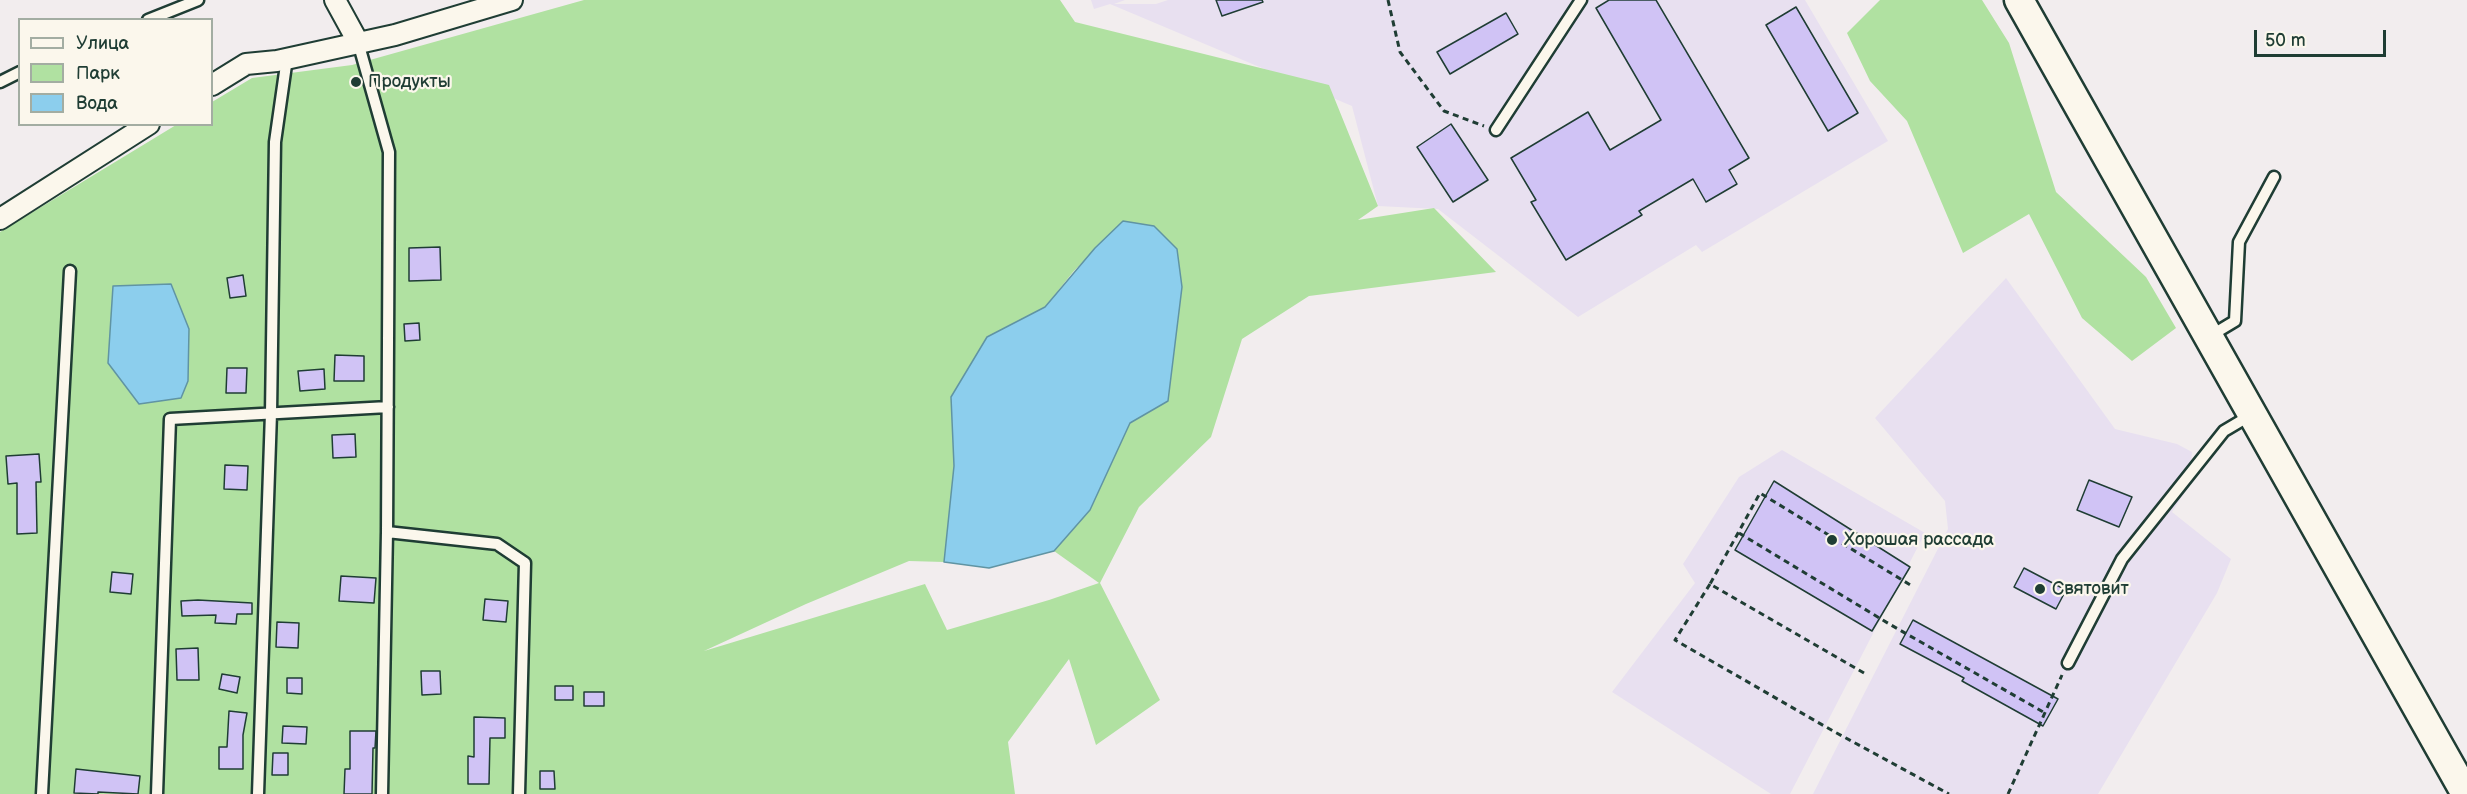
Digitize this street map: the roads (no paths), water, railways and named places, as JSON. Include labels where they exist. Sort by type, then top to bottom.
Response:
[{"type":"main road","points":[[2019,0],[2466,794]]},
{"type":"street","points":[[335,0],[358,42]]},
{"type":"street","points":[[213,84],[246,64],[287,58],[395,35],[512,0]]},
{"type":"street","points":[[0,219],[146,126]]},
{"type":"lane","points":[[153,18],[198,0]]},
{"type":"lane","points":[[1496,130],[1581,0]]},
{"type":"lane","points":[[358,42],[390,152],[382,794]]},
{"type":"lane","points":[[258,794],[271,413],[275,142],[287,58]]},
{"type":"lane","points":[[0,82],[18,73]]},
{"type":"lane","points":[[2209,337],[2235,321],[2239,242],[2274,177]]},
{"type":"lane","points":[[42,794],[70,271]]},
{"type":"lane","points":[[157,794],[170,419],[388,407]]},
{"type":"lane","points":[[2068,663],[2122,559],[2224,431],[2252,414]]},
{"type":"lane","points":[[387,532],[497,544],[525,563],[519,794]]},
{"type":"water","points":[[1123,221],[1154,226],[1177,249],[1182,287],[1168,401],[1130,423],[1090,510],[1054,551],[989,568],[944,562],[954,466],[951,397],[987,337],[1045,307],[1095,248]]},
{"type":"water","points":[[171,284],[189,329],[188,381],[181,398],[139,404],[108,363],[113,286]]},
{"type":"place","name":"Продукты","points":[[356,82]]},
{"type":"place","name":"Хорошая рассада","points":[[1832,540]]},
{"type":"place","name":"Святовит","points":[[2040,589]]}]
